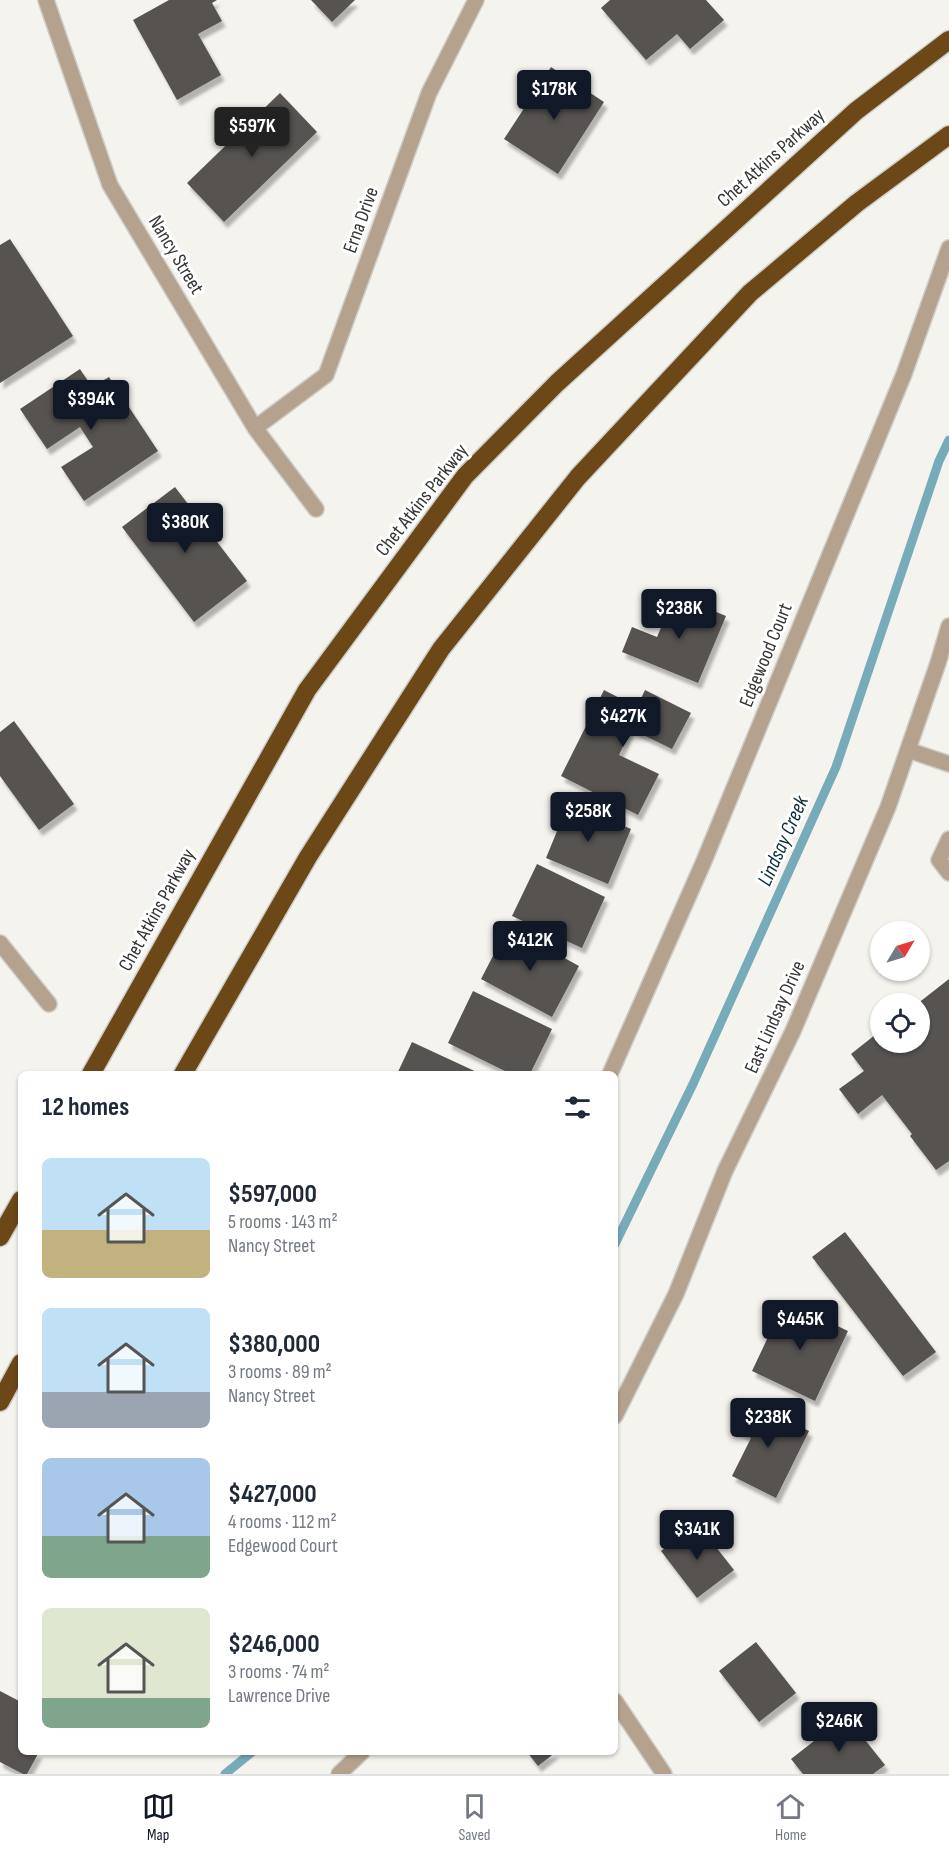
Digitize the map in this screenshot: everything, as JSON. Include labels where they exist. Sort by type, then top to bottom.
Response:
[{"type":"highway","name":"Chet Atkins Parkway","points":[[93,1071],[307,690],[465,476],[556,383],[856,111],[949,40]]},
{"type":"highway","points":[[185,1071],[308,857],[441,649],[578,477],[750,293],[857,203],[949,135]]},
{"type":"highway","points":[[0,1237],[18,1205]]},
{"type":"highway","points":[[0,1402],[18,1369]]},
{"type":"street","name":"Nancy Street","points":[[46,0],[110,185],[255,428],[316,509]]},
{"type":"street","name":"Erna Drive","points":[[255,428],[326,375],[429,93],[476,0]]},
{"type":"street","name":"Edgewood Court","points":[[611,1071],[718,828],[904,374],[949,248]]},
{"type":"street","name":"East Lindsay Drive","points":[[618,1410],[676,1294],[725,1171],[793,1031],[888,807],[949,626]]},
{"type":"street","points":[[908,750],[949,764]]},
{"type":"street","points":[[949,839],[939,860],[949,873]]},
{"type":"street","points":[[0,943],[49,1004]]},
{"type":"street","points":[[618,1705],[664,1774]]},
{"type":"street","points":[[339,1774],[359,1755]]},
{"type":"building","points":[[169,0],[217,0],[212,3],[222,21],[198,34],[221,75],[177,100],[133,20]]},
{"type":"building","points":[[311,0],[355,0],[332,22]]},
{"type":"building","points":[[610,0],[706,0],[724,20],[690,49],[677,34],[646,60],[601,8]]},
{"type":"building","points":[[551,67],[604,102],[558,174],[504,139]]},
{"type":"building","points":[[280,93],[317,132],[224,222],[187,183]]},
{"type":"building","points":[[10,239],[73,336],[0,383],[0,245]]},
{"type":"building","points":[[80,369],[92,387],[109,377],[158,451],[84,501],[61,467],[93,447],[80,427],[47,449],[20,409]]},
{"type":"building","points":[[175,487],[247,581],[194,622],[122,527]]},
{"type":"building","points":[[675,595],[726,616],[698,683],[622,652],[632,627],[657,637]]},
{"type":"building","points":[[604,690],[637,707],[645,690],[691,713],[672,749],[631,729],[619,755],[659,774],[638,815],[561,776]]},
{"type":"building","points":[[14,721],[74,804],[39,830],[0,776],[0,732]]},
{"type":"building","points":[[569,802],[631,829],[608,884],[546,858]]},
{"type":"building","points":[[537,864],[605,897],[582,948],[512,916]]},
{"type":"building","points":[[508,927],[579,966],[552,1017],[481,979]]},
{"type":"building","points":[[949,979],[949,1161],[936,1170],[882,1095],[858,1114],[839,1089],[864,1071],[851,1054],[870,1039],[870,1053],[930,1053],[930,994]]},
{"type":"building","points":[[473,991],[552,1029],[531,1071],[505,1071],[448,1043]]},
{"type":"building","points":[[412,1042],[475,1071],[398,1071]]},
{"type":"building","points":[[845,1232],[936,1352],[903,1376],[812,1257]]},
{"type":"building","points":[[785,1301],[848,1331],[815,1401],[752,1371]]},
{"type":"building","points":[[748,1401],[809,1431],[776,1498],[732,1476],[751,1438],[734,1429]]},
{"type":"building","points":[[697,1523],[734,1570],[697,1598],[661,1551]]},
{"type":"building","points":[[756,1642],[796,1693],[759,1722],[719,1671]]},
{"type":"building","points":[[0,1691],[18,1700],[18,1755],[37,1755],[27,1774],[0,1762]]},
{"type":"building","points":[[846,1716],[885,1765],[873,1774],[803,1774],[791,1759]]},
{"type":"building","points":[[529,1755],[552,1755],[538,1766]]},
{"type":"waterway","name":"Lindsay Creek","points":[[618,1238],[693,1084],[836,767],[939,461],[949,440]]},
{"type":"waterway","name":"Lindsay Creek","points":[[225,1774],[248,1755]]}]
